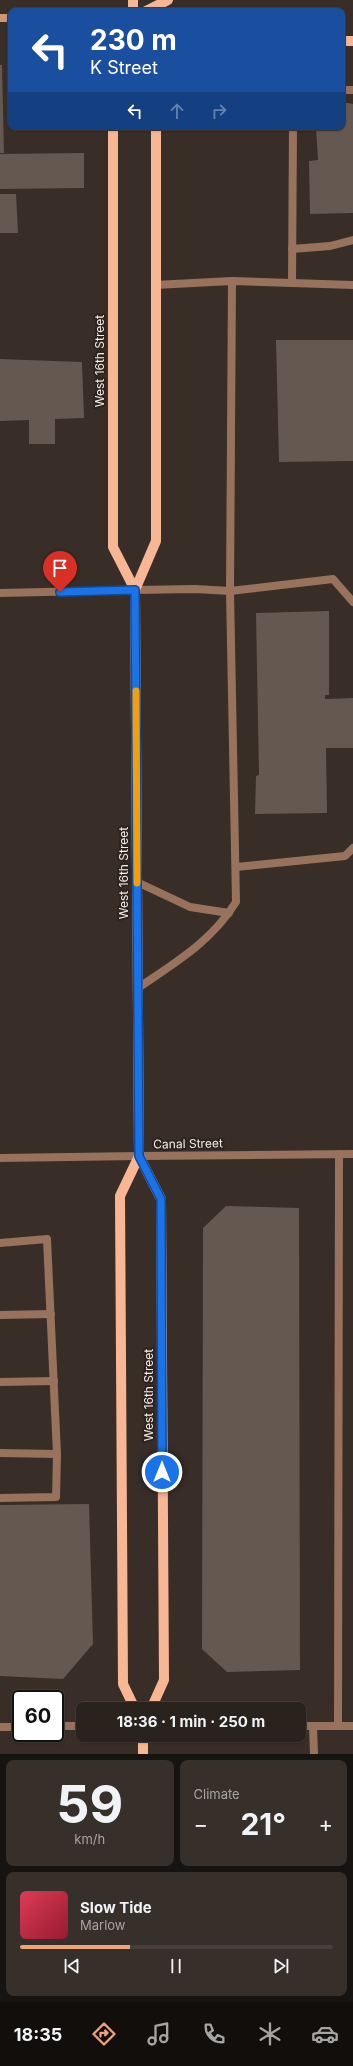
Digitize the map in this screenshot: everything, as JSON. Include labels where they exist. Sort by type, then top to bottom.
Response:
[{"type":"main road","points":[[152,8],[168,0]]},
{"type":"main road","name":"West 16th Street","points":[[114,130],[113,547],[135,590]]},
{"type":"main road","name":"West 16th Street","points":[[133,1702],[124,1684],[120,1196],[139,1156],[135,590],[156,541],[156,130]]},
{"type":"main road","name":"West 16th Street","points":[[139,1156],[161,1199],[164,1680],[154,1702]]},
{"type":"main road","points":[[143,1742],[143,1754]]},
{"type":"street","points":[[292,283],[293,130]]},
{"type":"street","points":[[292,249],[330,246],[353,240]]},
{"type":"street","points":[[155,285],[232,281],[353,285]]},
{"type":"street","points":[[138,988],[202,944],[229,913],[236,902],[230,591],[232,281]]},
{"type":"street","points":[[0,592],[195,589],[230,591],[333,579],[353,602]]},
{"type":"street","points":[[236,867],[345,856],[353,848]]},
{"type":"street","points":[[137,882],[190,907],[229,913]]},
{"type":"street","points":[[338,1726],[339,1154]]},
{"type":"street","name":"Canal Street","points":[[0,1158],[353,1154]]},
{"type":"street","points":[[0,1243],[47,1239],[57,1454],[56,1497],[0,1498]]},
{"type":"street","points":[[0,1315],[51,1314]]},
{"type":"street","points":[[0,1382],[54,1381]]},
{"type":"street","points":[[0,1453],[57,1454]]},
{"type":"street","points":[[64,1726],[76,1726]]},
{"type":"street","points":[[306,1726],[353,1726]]},
{"type":"street","points":[[313,1726],[314,1754]]},
{"type":"street","points":[[0,1727],[12,1727]]},
{"type":"building","points":[[0,65],[2,65],[4,153],[0,153]]},
{"type":"building","points":[[345,103],[353,104],[353,213],[310,214],[309,161],[318,160],[316,130],[345,130]]},
{"type":"building","points":[[84,153],[84,188],[0,189],[0,154]]},
{"type":"building","points":[[0,194],[16,194],[18,233],[0,233]]},
{"type":"building","points":[[276,340],[353,340],[353,461],[279,462]]},
{"type":"building","points":[[0,359],[82,362],[84,418],[55,419],[55,444],[29,444],[29,420],[0,421]]},
{"type":"building","points":[[329,611],[329,695],[325,695],[325,699],[353,698],[353,748],[326,748],[327,813],[255,814],[256,776],[259,775],[256,613]]},
{"type":"building","points":[[226,1206],[299,1208],[300,1670],[227,1672],[202,1649],[203,1228]]},
{"type":"building","points":[[89,1504],[93,1644],[63,1679],[0,1676],[0,1505]]},
{"type":"slow traffic","points":[[136,691],[137,883]]},
{"type":"route","points":[[60,592],[135,590],[139,1156],[161,1199],[162,1472]]}]
